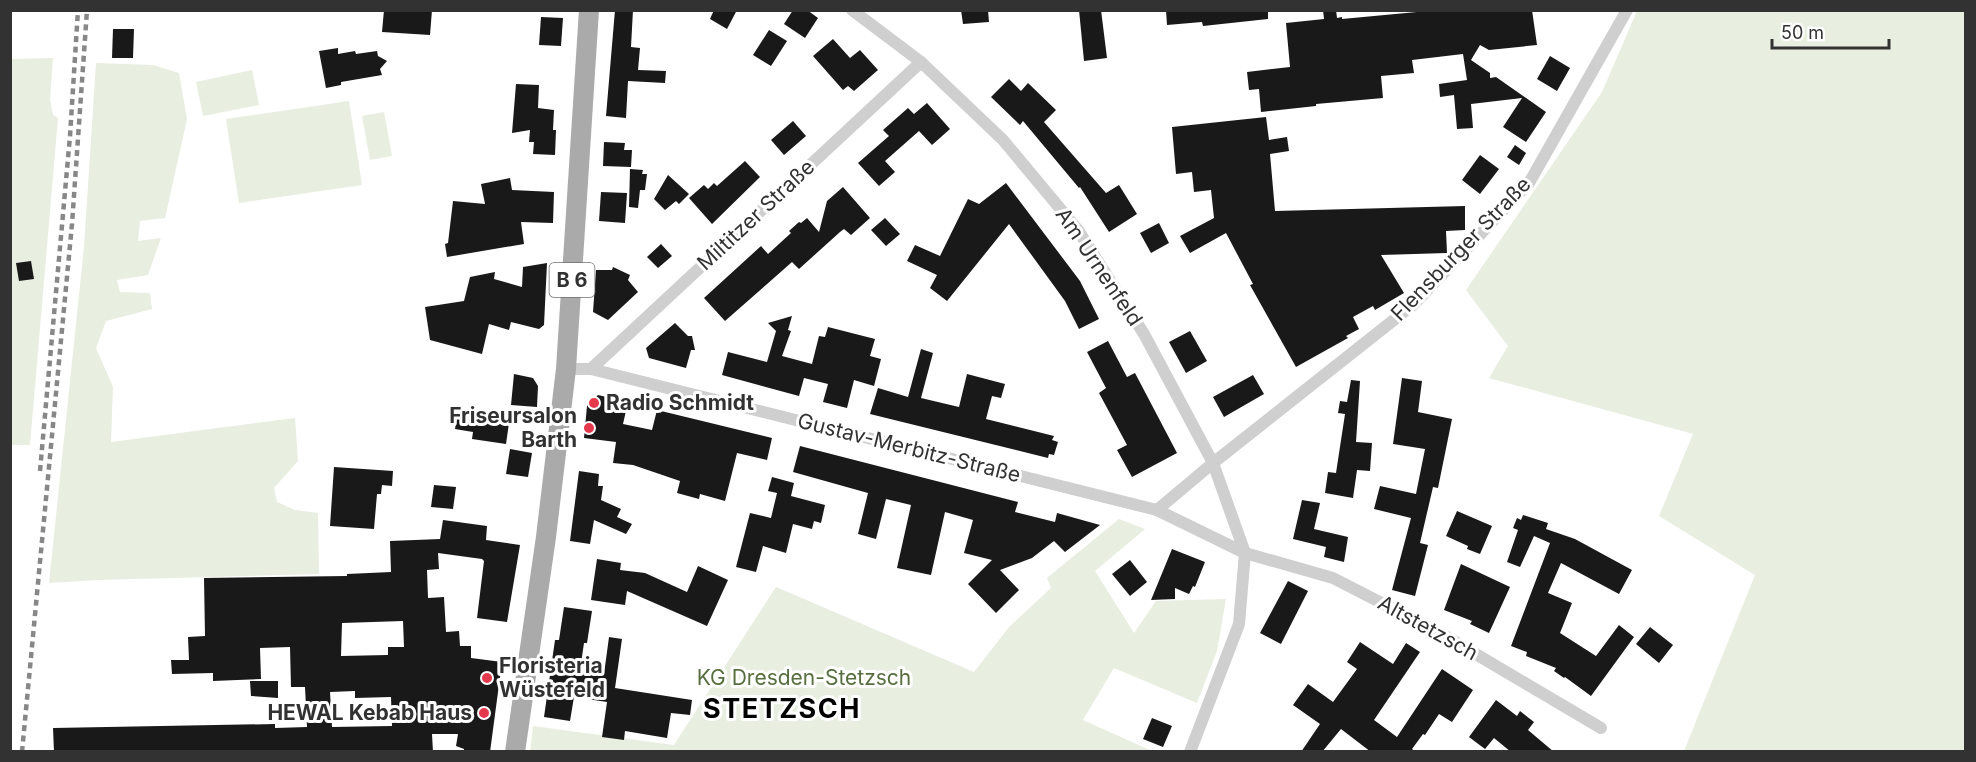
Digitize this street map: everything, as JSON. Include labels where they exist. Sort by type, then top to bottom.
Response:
[{"type":"main road","name":"B 6","points":[[515,752],[547,526],[566,369],[589,10]]},
{"type":"street","name":"Am Urnenfeld","points":[[852,10],[921,62],[1003,140],[1078,230],[1144,334],[1213,463],[1245,553]]},
{"type":"street","name":"Flensburger Straße","points":[[1157,510],[1414,304],[1529,183],[1627,10]]},
{"type":"street","name":"Miltitzer Straße","points":[[591,369],[921,62]]},
{"type":"street","name":"Gustav-Merbitz-Straße","points":[[566,369],[591,369],[1157,510],[1245,553]]},
{"type":"street","name":"Altstetzsch","points":[[1245,553],[1333,578],[1442,634],[1601,728]]},
{"type":"street","points":[[1191,752],[1239,624],[1245,553]]},
{"type":"green space","points":[[1637,11],[1965,11],[1965,751],[1684,751],[1755,575],[1659,516],[1693,434],[1489,378],[1508,346],[1466,290],[1602,92]]},
{"type":"green space","points":[[53,58],[50,100],[53,115],[58,118],[30,445],[11,445],[10,59]]},
{"type":"green space","points":[[96,63],[153,65],[179,73],[187,119],[165,218],[140,221],[138,241],[161,238],[148,275],[117,280],[120,292],[150,293],[152,309],[106,321],[96,348],[113,387],[111,442],[295,418],[298,461],[274,488],[277,502],[295,510],[318,513],[319,574],[49,583],[84,247]]},
{"type":"green space","points":[[252,70],[259,105],[203,116],[196,82]]},
{"type":"green space","points":[[349,101],[362,185],[239,203],[226,119]]},
{"type":"green space","points":[[384,112],[392,156],[370,160],[362,116]]},
{"type":"green space","name":"KG Dresden-Stetzsch","points":[[1119,519],[1145,529],[1095,571],[1134,633],[1156,601],[1226,599],[1217,651],[1197,703],[1114,668],[1083,720],[1152,751],[530,752],[533,726],[674,745],[776,587],[974,672],[1009,627],[1051,588],[1047,578]]},
{"type":"building","points":[[384,10],[432,10],[430,35],[382,32]]},
{"type":"building","points":[[615,10],[633,10],[631,47],[640,48],[638,70],[666,71],[665,83],[628,81],[626,118],[606,116]]},
{"type":"building","points":[[714,10],[737,10],[727,29],[710,19]]},
{"type":"building","points":[[793,10],[807,10],[818,18],[805,38],[784,24]]},
{"type":"building","points":[[961,10],[988,10],[989,22],[963,24]]},
{"type":"building","points":[[1079,10],[1101,10],[1107,58],[1084,61]]},
{"type":"building","points":[[1166,10],[1268,10],[1268,19],[1203,26],[1202,22],[1167,25]]},
{"type":"building","points":[[1323,10],[1336,10],[1337,18],[1342,17],[1342,19],[1438,10],[1532,10],[1537,45],[1489,50],[1480,45],[1471,60],[1490,73],[1490,78],[1496,77],[1546,112],[1526,142],[1503,127],[1522,98],[1471,104],[1473,128],[1457,129],[1454,95],[1440,97],[1439,84],[1467,80],[1463,54],[1412,60],[1414,73],[1381,76],[1383,98],[1261,112],[1259,89],[1249,90],[1247,72],[1290,67],[1286,23],[1324,19]]},
{"type":"building","points":[[541,17],[563,18],[561,46],[539,45]]},
{"type":"building","points":[[113,29],[134,29],[133,58],[112,58]]},
{"type":"building","points":[[769,30],[787,41],[771,66],[753,55]]},
{"type":"building","points":[[833,39],[850,58],[860,50],[878,70],[854,91],[848,86],[843,90],[813,56]]},
{"type":"building","points":[[338,48],[338,54],[377,51],[378,56],[387,61],[380,69],[382,75],[341,82],[341,85],[326,88],[319,51]]},
{"type":"building","points":[[1550,56],[1570,68],[1557,91],[1537,79]]},
{"type":"building","points":[[1009,79],[1021,91],[1028,83],[1056,110],[1044,122],[1106,193],[1119,185],[1137,214],[1109,232],[1080,187],[1023,121],[1020,125],[991,97]]},
{"type":"building","points":[[516,84],[539,85],[538,108],[554,110],[555,155],[533,154],[534,142],[529,142],[530,130],[512,133]]},
{"type":"building","points":[[927,103],[950,129],[932,145],[919,131],[885,161],[895,172],[879,186],[858,163],[889,136],[883,130],[908,108],[914,114]]},
{"type":"building","points":[[1266,117],[1269,140],[1287,137],[1289,151],[1270,154],[1275,211],[1465,206],[1465,230],[1446,231],[1447,253],[1381,255],[1404,293],[1375,310],[1373,306],[1353,317],[1359,329],[1346,336],[1348,338],[1296,367],[1250,285],[1253,284],[1226,233],[1190,253],[1180,236],[1214,218],[1211,190],[1194,192],[1192,172],[1176,174],[1172,127]]},
{"type":"building","points":[[793,121],[806,136],[784,155],[771,140]]},
{"type":"building","points":[[604,142],[625,143],[624,150],[632,150],[631,167],[603,166]]},
{"type":"building","points":[[1515,145],[1526,153],[1519,165],[1507,157]]},
{"type":"building","points":[[1480,155],[1499,169],[1480,194],[1462,180]]},
{"type":"building","points":[[745,161],[760,177],[712,224],[689,198],[704,185],[708,189],[714,183],[717,186]]},
{"type":"building","points":[[630,169],[643,170],[642,174],[647,174],[645,190],[640,190],[638,208],[629,207]]},
{"type":"building","points":[[668,175],[689,194],[679,204],[676,201],[665,210],[654,199]]},
{"type":"building","points":[[510,178],[512,190],[554,192],[553,223],[521,222],[524,244],[447,257],[445,244],[448,243],[453,201],[485,204],[481,184]]},
{"type":"building","points":[[1006,183],[1080,281],[1099,319],[1079,329],[1065,301],[1009,224],[947,301],[930,288],[937,275],[907,261],[915,245],[940,256],[968,199],[979,204]]},
{"type":"building","points":[[843,187],[870,218],[851,235],[844,229],[799,269],[792,262],[725,321],[704,298],[761,246],[768,254],[791,233],[789,231],[799,222],[807,218],[819,232],[827,201]]},
{"type":"building","points":[[601,192],[627,193],[625,223],[599,221]]},
{"type":"building","points":[[885,218],[900,234],[886,246],[871,230]]},
{"type":"building","points":[[1159,223],[1169,243],[1151,253],[1140,233]]},
{"type":"building","points":[[661,244],[672,256],[658,268],[647,257]]},
{"type":"building","points":[[31,261],[34,279],[19,281],[16,263]]},
{"type":"building","points":[[547,263],[544,325],[539,329],[511,322],[509,330],[489,324],[482,354],[430,340],[425,307],[464,301],[470,277],[495,272],[494,279],[522,287],[523,267]]},
{"type":"building","points":[[613,267],[630,275],[628,280],[638,292],[608,320],[593,312],[596,270],[612,270]]},
{"type":"building","points":[[792,316],[788,330],[791,331],[782,356],[812,364],[819,336],[825,337],[828,327],[875,339],[870,356],[881,359],[874,386],[854,380],[847,408],[823,402],[828,384],[804,378],[799,396],[722,375],[728,352],[767,362],[776,331],[768,323]]},
{"type":"building","points":[[675,323],[688,336],[692,336],[695,350],[691,350],[686,368],[649,358],[646,348]]},
{"type":"building","points":[[1190,331],[1207,361],[1186,373],[1169,342]]},
{"type":"building","points":[[1108,341],[1127,377],[1135,373],[1177,453],[1132,477],[1117,450],[1127,445],[1099,393],[1106,388],[1087,352]]},
{"type":"building","points":[[921,349],[933,353],[921,398],[959,407],[967,374],[1005,384],[1001,398],[992,396],[986,419],[1054,436],[1052,440],[1058,442],[1054,455],[1049,454],[1048,458],[870,414],[878,388],[908,397]]},
{"type":"building","points":[[514,374],[533,378],[538,386],[537,407],[511,405]]},
{"type":"building","points":[[1253,375],[1264,394],[1224,417],[1213,397]]},
{"type":"building","points":[[1402,378],[1422,381],[1418,412],[1452,419],[1438,488],[1433,487],[1420,543],[1428,545],[1415,596],[1392,590],[1411,518],[1374,509],[1380,486],[1416,494],[1425,449],[1393,444]]},
{"type":"building","points":[[1351,380],[1360,381],[1356,442],[1372,443],[1370,471],[1357,470],[1353,498],[1325,493],[1328,472],[1336,473],[1345,414],[1338,413],[1340,401],[1347,402]]},
{"type":"building","points":[[598,395],[628,402],[623,424],[652,430],[657,410],[772,438],[767,460],[737,453],[725,501],[700,494],[699,499],[677,493],[680,481],[633,465],[613,463],[616,442],[584,438],[587,406]]},
{"type":"building","points":[[457,416],[509,423],[506,444],[472,439],[473,432],[455,429]]},
{"type":"building","points":[[800,446],[1018,502],[1015,512],[1055,522],[1057,513],[1100,525],[1065,552],[1054,541],[1032,558],[1000,570],[1019,590],[996,613],[968,584],[992,560],[964,553],[973,520],[945,512],[931,575],[897,568],[911,505],[886,499],[876,539],[858,534],[868,493],[793,472]]},
{"type":"building","points":[[510,449],[532,453],[528,477],[506,474]]},
{"type":"building","points":[[334,467],[393,471],[392,486],[382,485],[381,494],[377,494],[374,529],[330,526]]},
{"type":"building","points":[[579,471],[599,474],[598,486],[603,486],[601,500],[621,509],[617,517],[632,524],[626,534],[594,520],[590,544],[570,541]]},
{"type":"building","points":[[772,477],[794,483],[791,496],[825,505],[821,523],[814,521],[812,529],[793,524],[786,553],[763,546],[756,572],[736,567],[750,513],[771,518],[777,493],[768,491]]},
{"type":"building","points":[[434,485],[456,487],[453,509],[431,507]]},
{"type":"building","points":[[1302,500],[1320,503],[1314,529],[1348,537],[1344,562],[1324,557],[1326,547],[1293,539]]},
{"type":"building","points":[[1457,511],[1492,526],[1480,554],[1446,536]]},
{"type":"building","points":[[1523,515],[1548,523],[1546,529],[1575,539],[1632,570],[1619,594],[1561,563],[1548,593],[1572,603],[1560,633],[1596,656],[1619,625],[1634,637],[1591,696],[1554,671],[1556,668],[1526,656],[1527,652],[1511,646],[1550,543],[1534,536],[1520,567],[1507,562],[1518,530],[1513,528],[1517,518],[1521,520]]},
{"type":"building","points":[[443,520],[487,526],[486,540],[520,545],[507,622],[477,618],[484,561],[482,559],[438,553],[439,569],[427,570],[428,598],[444,597],[446,632],[459,631],[460,646],[471,646],[471,658],[502,662],[490,752],[464,752],[464,749],[456,746],[458,734],[432,734],[433,752],[54,752],[53,728],[275,724],[275,728],[307,727],[305,687],[291,687],[290,647],[260,648],[261,679],[213,681],[213,673],[172,674],[171,660],[189,660],[188,637],[205,636],[204,578],[347,576],[347,574],[391,572],[390,541],[440,539]],"holes":[[[403,621],[404,647],[388,647],[388,655],[341,656],[342,623]],[[355,691],[355,698],[391,697],[392,726],[332,727],[330,692]]]},
{"type":"building","points":[[1172,549],[1205,562],[1195,587],[1193,586],[1189,594],[1175,588],[1175,599],[1151,600]]},
{"type":"building","points":[[597,559],[621,563],[620,570],[645,573],[687,592],[698,566],[728,580],[707,626],[627,591],[625,605],[591,600]]},
{"type":"building","points":[[1130,560],[1147,582],[1130,596],[1112,574]]},
{"type":"building","points":[[1461,564],[1510,587],[1489,633],[1470,624],[1472,621],[1444,610]]},
{"type":"building","points":[[1288,581],[1308,591],[1281,644],[1260,633]]},
{"type":"building","points":[[564,607],[592,611],[580,670],[604,674],[609,637],[622,639],[615,688],[692,700],[690,715],[671,713],[667,738],[625,731],[624,740],[602,737],[607,702],[574,697],[570,721],[544,717],[555,640],[559,640]]},
{"type":"building","points":[[1650,627],[1673,645],[1659,663],[1636,644]]},
{"type":"building","points":[[1360,642],[1393,664],[1406,643],[1420,652],[1374,720],[1397,737],[1442,669],[1473,690],[1452,722],[1439,714],[1412,749],[1416,752],[1371,752],[1341,729],[1322,752],[1301,752],[1320,724],[1293,705],[1308,684],[1333,702],[1357,669],[1347,662]]},
{"type":"building","points":[[250,681],[278,681],[278,698],[251,696]]},
{"type":"building","points":[[1496,700],[1517,716],[1520,711],[1534,722],[1528,730],[1554,752],[1511,752],[1494,738],[1485,749],[1469,737]]},
{"type":"building","points":[[1152,718],[1172,726],[1163,747],[1143,739]]},
{"type":"railway","points":[[40,471],[70,136],[78,10]]},
{"type":"railway","points":[[22,752],[72,224],[87,10]]},
{"type":"place","name":"Radio Schmidt","points":[[594,403]]},
{"type":"place","name":"Friseursalon Barth","points":[[589,428]]},
{"type":"place","name":"Floristeria Wüstefeld","points":[[487,678]]},
{"type":"place","name":"HEWAL Kebab Haus","points":[[484,713]]},
{"type":"district","name":"STETZSCH","points":[[782,709]]}]
